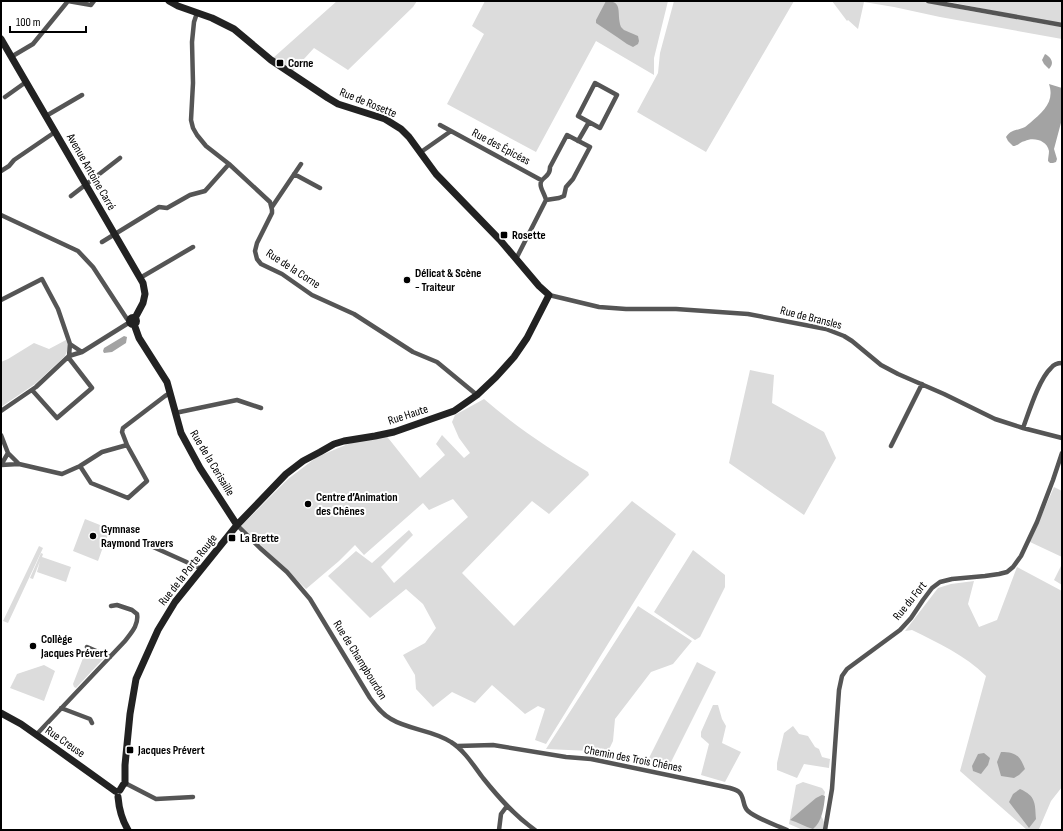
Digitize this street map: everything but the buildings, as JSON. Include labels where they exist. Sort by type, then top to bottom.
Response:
[{"type":"street","points":[[11,57],[33,44],[68,1],[91,5],[94,1]]},
{"type":"street","name":"Rue de Rosette","points":[[169,1],[178,6],[212,18],[234,29],[271,60],[338,104],[385,119],[401,129],[421,152],[436,174],[500,240],[549,295]]},
{"type":"street","points":[[928,1],[1062,25]]},
{"type":"street","points":[[197,13],[194,22],[192,42],[193,128],[200,140],[229,164],[270,202],[272,207]]},
{"type":"street","name":"Avenue Antoine Carré","points":[[1,39],[143,284],[145,294],[143,303],[132,321]]},
{"type":"street","points":[[5,97],[26,82]]},
{"type":"street","points":[[595,83],[617,95],[600,128],[589,122],[578,116],[595,83]]},
{"type":"street","points":[[46,116],[82,95]]},
{"type":"street","points":[[578,142],[589,122]]},
{"type":"street","name":"Rue des Épicéas","points":[[440,125],[541,180]]},
{"type":"street","points":[[421,152],[451,131]]},
{"type":"street","points":[[1,171],[14,160],[55,132]]},
{"type":"street","points":[[567,135],[590,147],[573,179],[566,187],[564,196],[546,200],[540,183],[541,180],[547,176],[550,167],[567,135]]},
{"type":"street","points":[[71,196],[120,158]]},
{"type":"street","points":[[102,242],[159,207],[167,208],[190,195],[205,191],[229,164]]},
{"type":"street","points":[[272,207],[301,164]]},
{"type":"street","points":[[294,174],[320,188]]},
{"type":"street","points":[[516,258],[546,200]]},
{"type":"street","name":"Rue de la Corne","points":[[272,207],[272,213],[257,243],[255,251],[257,259],[261,264],[282,274],[312,295],[354,314],[413,352],[437,362],[477,395]]},
{"type":"street","name":"Rue de la Cerisaille","points":[[1,215],[78,251],[93,267],[127,319],[132,321],[139,338],[167,382],[181,434],[200,468],[237,525]]},
{"type":"street","points":[[140,278],[193,247]]},
{"type":"street","points":[[1,300],[42,279],[58,309],[70,344],[68,357],[92,388],[57,418],[32,390]]},
{"type":"street","name":"Rue de Bransles","points":[[549,295],[599,307],[626,309],[676,309],[748,314],[826,330],[844,336],[881,365],[898,374],[944,394],[995,419],[1062,438]]},
{"type":"street","name":"Rue Haute","points":[[237,525],[286,474],[303,461],[334,444],[356,438],[394,432],[454,411],[477,395],[514,357],[527,338],[549,295]]},
{"type":"street","points":[[1,411],[32,390],[68,357],[82,352],[132,321]]},
{"type":"street","points":[[70,344],[82,352]]},
{"type":"street","points":[[1023,428],[1034,397],[1046,374],[1055,364],[1062,363]]},
{"type":"street","points":[[891,446],[922,384]]},
{"type":"street","points":[[80,466],[91,483],[128,498],[147,481],[127,445],[122,432],[123,428],[170,393]]},
{"type":"street","points":[[175,413],[237,400],[261,408]]},
{"type":"street","points":[[1,435],[8,453],[19,464]]},
{"type":"street","points":[[1,465],[19,464],[62,474],[80,466],[102,452],[127,445]]},
{"type":"street","points":[[1,465],[8,453]]},
{"type":"street","name":"Rue du Fort","points":[[825,830],[832,789],[839,690],[842,676],[847,669],[900,630],[911,618],[932,588],[940,582],[952,579],[998,574],[1007,572],[1013,567],[1021,556],[1037,522],[1054,480],[1062,454]]},
{"type":"street","name":"Rue de la Porte Rouge","points":[[125,783],[125,766],[130,714],[136,679],[158,630],[175,602],[237,525]]},
{"type":"street","name":"Rue de Champbourdon","points":[[237,525],[287,572],[310,599],[370,698],[381,713],[397,723],[440,736],[458,746],[507,806],[535,830]]},
{"type":"street","points":[[151,546],[202,569]]},
{"type":"street","points":[[36,735],[125,642],[134,629],[138,618],[137,614],[132,610],[117,605],[111,606]]},
{"type":"street","points":[[87,647],[110,657]]},
{"type":"street","points":[[62,708],[90,719],[92,723]]},
{"type":"street","name":"Rue Creuse","points":[[1,713],[21,724],[118,793]]},
{"type":"street","name":"Chemin des Trois Chênes","points":[[458,746],[493,745],[566,758],[591,759],[730,788],[738,791],[742,795],[745,808],[752,814],[787,830]]},
{"type":"street","points":[[128,830],[119,807],[118,793],[125,783],[156,799],[193,798]]},
{"type":"street","points":[[499,830],[501,814],[507,806]]},
{"type":"shaded area","points":[[337,1],[417,1],[413,7],[348,70],[314,48],[293,71],[273,58]]},
{"type":"shaded area","points":[[485,1],[668,1],[654,58],[654,75],[596,41],[536,152],[447,104],[484,34],[472,26]]},
{"type":"shaded area","points":[[606,1],[615,3],[618,9],[621,27],[624,30],[638,36],[638,44],[633,47],[627,44],[596,23],[596,20]]},
{"type":"shaded area","points":[[674,1],[794,1],[706,152],[637,112],[658,73],[660,53]]},
{"type":"shaded area","points":[[832,1],[921,1],[1062,27],[1062,39],[864,2],[858,29],[848,20],[847,21]]},
{"type":"shaded area","points":[[944,1],[1062,1],[1062,24]]},
{"type":"shaded area","points":[[1045,54],[1052,60],[1052,65],[1049,69],[1042,60]]},
{"type":"shaded area","points":[[1049,84],[1062,88],[1062,119],[1054,149],[1057,159],[1056,162],[1053,163],[1048,161],[1048,147],[1043,142],[1032,139],[1013,146],[1006,137],[1013,131],[1026,127],[1043,111],[1049,101]]},
{"type":"shaded area","points":[[124,336],[127,337],[126,343],[112,352],[104,353],[104,348]]},
{"type":"shaded area","points":[[66,340],[69,346],[65,356],[35,384],[1,407],[1,362],[34,343],[49,349]]},
{"type":"shaded area","points":[[750,370],[774,375],[772,403],[824,432],[836,458],[804,515],[729,463]]},
{"type":"shaded area","points":[[484,399],[521,429],[588,472],[589,475],[549,514],[532,501],[462,573],[514,626],[632,501],[676,534],[546,744],[535,740],[545,709],[538,706],[525,714],[492,685],[475,703],[452,692],[433,707],[416,689],[415,675],[403,655],[425,643],[436,628],[423,604],[406,589],[370,618],[328,576],[356,551],[372,563],[409,530],[413,535],[381,567],[394,583],[468,517],[453,499],[429,510],[423,503],[364,555],[355,545],[339,561],[306,589],[241,526],[288,479],[317,457],[348,444],[385,434],[420,478],[445,455],[436,444],[442,435],[464,458],[470,453],[459,438],[452,422],[455,415]]},
{"type":"shaded area","points":[[1054,487],[1062,491],[1062,557],[1030,542]]},
{"type":"shaded area","name":"Gymnase Raymond Travers","points":[[85,519],[110,529],[105,543],[106,544],[103,547],[98,561],[73,551]]},
{"type":"shaded area","points":[[39,546],[43,548],[8,623],[3,621]]},
{"type":"shaded area","points":[[693,550],[725,575],[725,587],[700,637],[695,640],[654,612]]},
{"type":"shaded area","points":[[41,553],[43,554],[42,557],[71,567],[66,582],[37,572],[40,561],[33,579],[30,578]]},
{"type":"shaded area","points":[[1062,564],[1062,585],[1054,580]]},
{"type":"shaded area","points":[[1017,567],[1062,591],[1062,787],[1051,801],[1039,829],[1051,830],[1027,830],[960,771],[986,676],[951,650],[912,630],[905,631],[938,588],[951,584],[974,581],[968,604],[979,627],[997,620]]},
{"type":"shaded area","points":[[638,606],[692,641],[673,664],[651,672],[615,719],[613,741],[605,758],[591,751],[546,749]]},
{"type":"shaded area","points":[[87,651],[89,651],[88,654],[99,658],[100,655],[105,657],[76,688],[73,684]]},
{"type":"shaded area","points":[[697,662],[716,672],[668,768],[647,762]]},
{"type":"shaded area","points":[[44,665],[55,671],[44,701],[10,688],[17,674]]},
{"type":"shaded area","points":[[713,705],[718,705],[722,719],[726,726],[722,743],[741,752],[725,782],[701,775],[709,744],[701,737],[701,732]]},
{"type":"shaded area","points":[[793,726],[799,734],[808,736],[815,747],[819,749],[822,757],[830,759],[829,768],[804,764],[797,778],[777,770],[777,763],[784,733]]},
{"type":"shaded area","points":[[1001,752],[1014,754],[1017,756],[1025,769],[1014,778],[1001,776],[997,762]]},
{"type":"shaded area","points":[[984,753],[990,758],[988,765],[981,774],[973,771],[972,766],[978,754]]},
{"type":"shaded area","points":[[803,782],[822,788],[825,792],[820,813],[824,822],[823,830],[803,830],[789,824],[796,785]]},
{"type":"shaded area","points":[[1020,789],[1032,797],[1035,804],[1036,819],[1029,828],[1009,802],[1013,794]]},
{"type":"shaded area","points":[[822,795],[825,796],[822,814],[819,822],[813,829],[790,820],[816,798]]},
{"type":"place","name":"Corne","points":[[280,63]]},
{"type":"place","name":"Rosette","points":[[504,235]]},
{"type":"place","name":"Délicat & Scène - Traiteur","points":[[407,280]]},
{"type":"place","name":"Centre d’Animation des Chênes","points":[[308,504]]},
{"type":"place","name":"Gymnase Raymond Travers","points":[[93,536]]},
{"type":"place","name":"La Brette","points":[[232,538]]},
{"type":"place","name":"Collège Jacques Prévert","points":[[33,646]]},
{"type":"place","name":"Jacques Prévert","points":[[130,750]]}]
